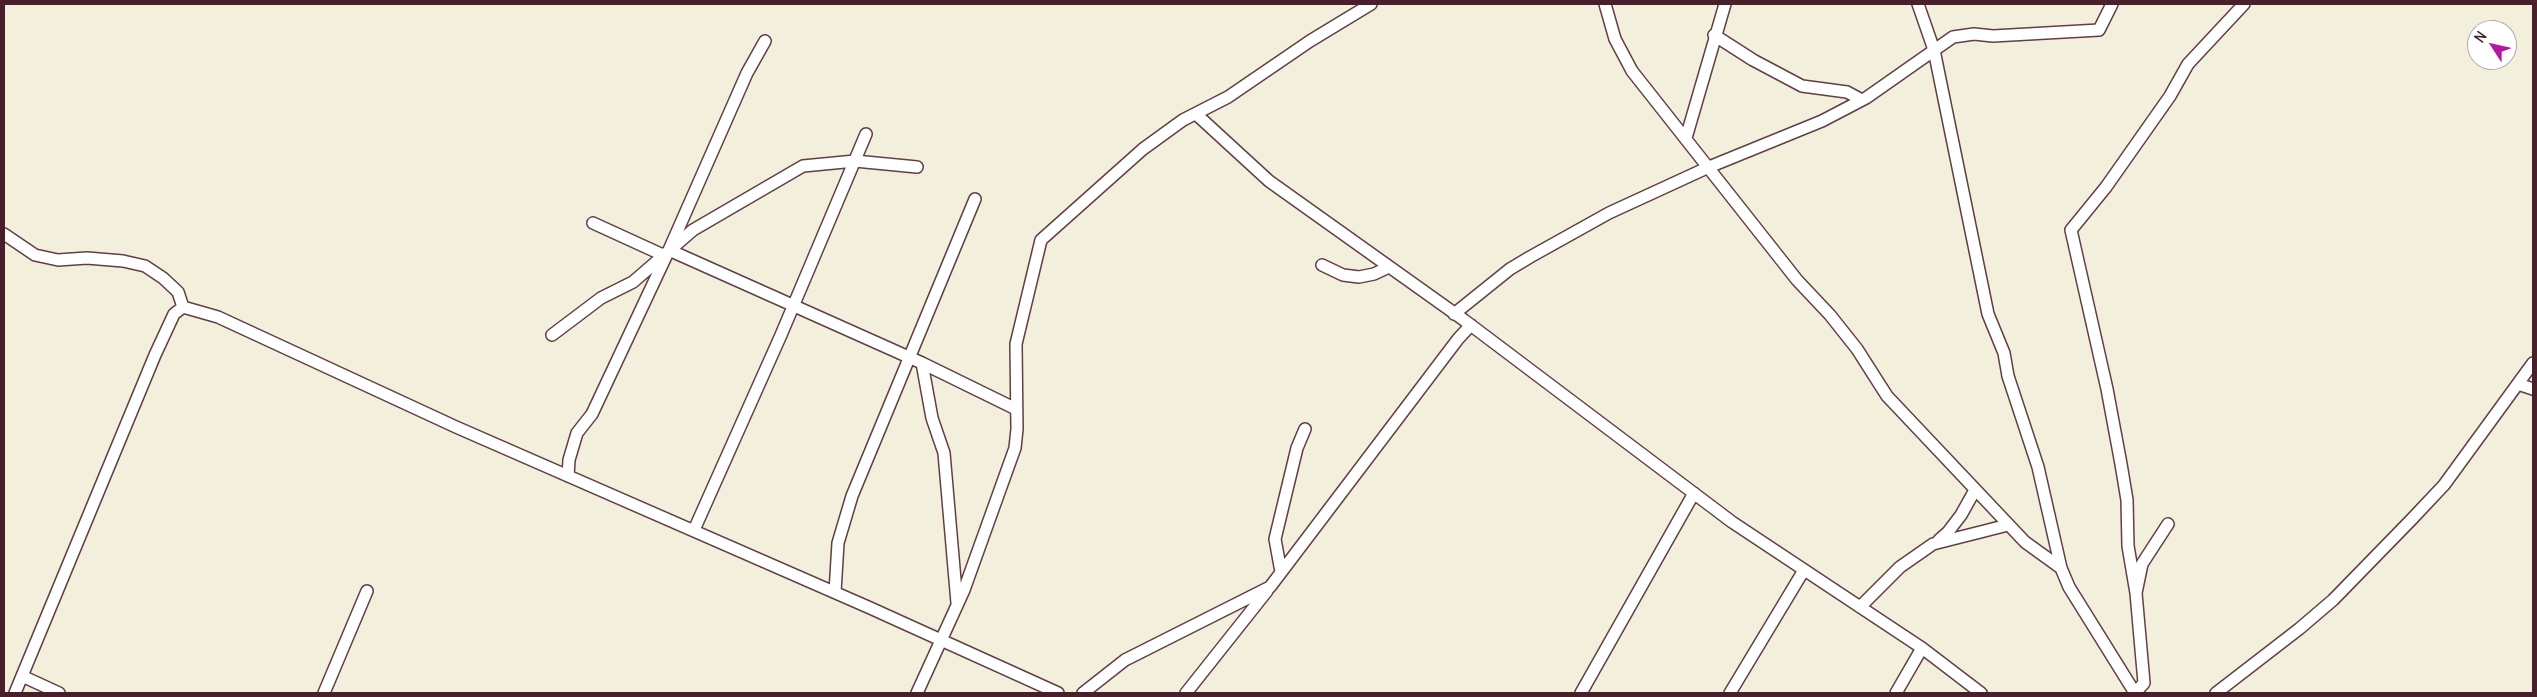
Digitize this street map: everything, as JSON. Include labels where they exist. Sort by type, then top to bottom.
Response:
[{"type":"street","points":[[918,693],[958,605],[1014,448],[1016,344],[1041,240],[1142,149],[1183,120],[1228,97],[1310,41],[1371,4]]},
{"type":"street","points":[[1605,4],[1622,55],[1797,280],[1830,315],[1857,349],[1887,396],[2025,542],[2061,568]]},
{"type":"street","points":[[1686,138],[1714,35],[1725,4]]},
{"type":"street","points":[[1918,4],[1934,50],[1988,314],[2004,353],[2008,376],[2038,467],[2061,568],[2069,587],[2135,693],[2144,683],[2136,593],[2128,546],[2127,500],[2107,389],[2071,230],[2106,187],[2170,96],[2188,64],[2244,4]]},
{"type":"street","points":[[1454,314],[1510,268],[1609,213],[1709,167],[1814,124],[1862,100],[1954,37],[1974,34],[1993,36],[2099,30],[2112,4]]},
{"type":"street","points":[[1714,35],[1753,60],[1802,86],[1847,92],[1862,100]]},
{"type":"street","points":[[568,476],[568,460],[577,433],[592,414],[764,41]]},
{"type":"street","points":[[1196,114],[1269,181],[1471,325],[1732,522],[1922,648],[1981,693]]},
{"type":"street","points":[[694,530],[793,306],[866,134]]},
{"type":"street","points":[[552,334],[601,298],[633,282],[692,230],[803,166],[855,161],[917,167]]},
{"type":"street","points":[[835,592],[838,543],[852,496],[975,199]]},
{"type":"street","points":[[593,223],[793,306],[922,363],[1016,409]]},
{"type":"street","points":[[4,234],[36,255],[58,260],[87,258],[123,261],[145,266],[164,278],[178,292],[183,307]]},
{"type":"street","points":[[1322,265],[1343,275],[1359,277],[1374,274],[1389,267]]},
{"type":"street","points":[[183,307],[218,317],[456,427],[835,592],[1058,693]]},
{"type":"street","points":[[14,693],[163,339],[174,314],[183,307]]},
{"type":"street","points":[[1186,693],[1270,587],[1458,339],[1471,325]]},
{"type":"street","points":[[922,363],[932,418],[944,453],[958,605]]},
{"type":"street","points":[[2216,693],[2326,606],[2404,527],[2444,485],[2533,363]]},
{"type":"street","points":[[2518,384],[2533,389]]},
{"type":"street","points":[[1281,572],[1275,539],[1297,448],[1305,429]]},
{"type":"street","points":[[1860,607],[1900,566],[1948,532],[1961,515],[1975,490]]},
{"type":"street","points":[[1581,693],[1694,493]]},
{"type":"street","points":[[2136,593],[2142,564],[2168,524]]},
{"type":"street","points":[[1933,544],[2008,525]]},
{"type":"street","points":[[1730,693],[1804,570]]},
{"type":"street","points":[[1083,693],[1125,660],[1270,587]]},
{"type":"street","points":[[324,693],[367,591]]},
{"type":"street","points":[[1896,693],[1922,648]]},
{"type":"street","points":[[22,676],[59,693]]}]
